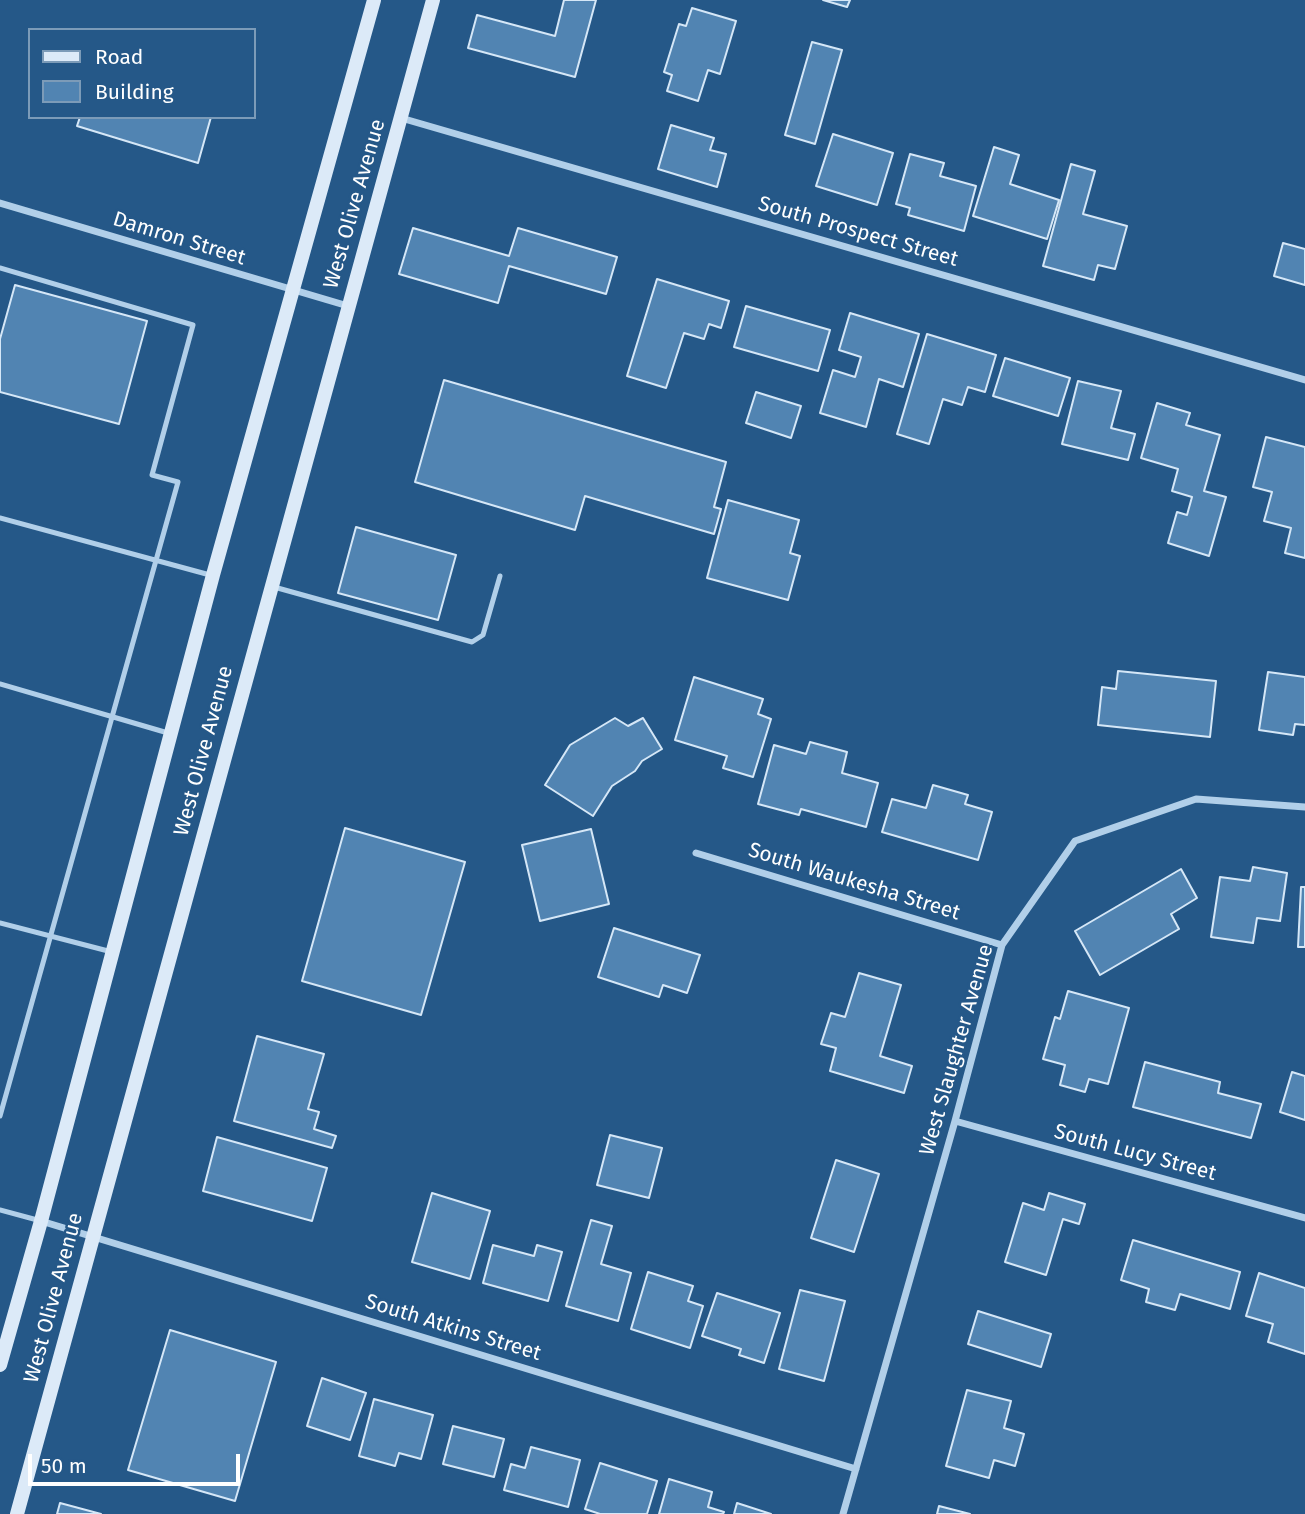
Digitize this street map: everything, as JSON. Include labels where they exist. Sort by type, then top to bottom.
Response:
[{"type":"main road","name":"West Olive Avenue","points":[[0,1365],[291,290],[374,0]]},
{"type":"main road","name":"West Olive Avenue","points":[[18,1514],[433,0]]},
{"type":"street","name":"South Prospect Street","points":[[401,117],[1305,380]]},
{"type":"street","name":"Damron Street","points":[[0,203],[348,306]]},
{"type":"street","name":"West Slaughter Avenue","points":[[843,1514],[955,1121],[1002,945],[1074,841],[1196,799],[1305,807]]},
{"type":"street","name":"South Waukesha Street","points":[[696,853],[1002,945]]},
{"type":"street","name":"South Lucy Street","points":[[955,1121],[1305,1218]]},
{"type":"street","name":"South Atkins Street","points":[[41,1221],[856,1469]]},
{"type":"lane","points":[[0,268],[193,325],[152,475],[178,482],[0,1116]]},
{"type":"lane","points":[[0,518],[213,576]]},
{"type":"lane","points":[[271,587],[472,642],[483,635],[500,576]]},
{"type":"lane","points":[[0,684],[171,733]]},
{"type":"lane","points":[[0,922],[112,953]]},
{"type":"lane","points":[[0,1210],[41,1221]]},
{"type":"building","points":[[564,0],[596,0],[575,77],[468,48],[477,15],[555,36]]},
{"type":"building","points":[[823,0],[850,0],[847,7]]},
{"type":"building","points":[[692,8],[736,21],[720,74],[708,70],[698,101],[667,91],[672,75],[664,72],[679,24],[686,26]]},
{"type":"building","points":[[812,42],[842,50],[815,144],[785,135]]},
{"type":"building","points":[[79,119],[210,119],[198,163],[77,126]]},
{"type":"building","points":[[671,125],[714,138],[710,150],[726,154],[717,187],[658,169]]},
{"type":"building","points":[[833,134],[893,153],[877,205],[816,186]]},
{"type":"building","points":[[994,147],[1019,155],[1010,184],[1059,200],[1047,239],[973,216]]},
{"type":"building","points":[[910,154],[944,163],[940,176],[976,186],[964,231],[908,215],[910,208],[896,204]]},
{"type":"building","points":[[1071,164],[1095,171],[1083,214],[1127,226],[1115,269],[1098,265],[1094,280],[1043,266]]},
{"type":"building","points":[[413,228],[509,256],[518,228],[617,257],[606,294],[509,266],[498,303],[399,274]]},
{"type":"building","points":[[1283,243],[1305,249],[1305,285],[1274,276]]},
{"type":"building","points":[[657,279],[729,301],[721,328],[709,324],[704,339],[684,333],[666,388],[627,376]]},
{"type":"building","points":[[15,285],[147,321],[119,424],[0,392],[0,339]]},
{"type":"building","points":[[746,306],[830,330],[818,371],[734,347]]},
{"type":"building","points":[[850,313],[919,334],[903,387],[879,379],[866,427],[820,413],[833,370],[855,377],[861,357],[839,350]]},
{"type":"building","points":[[927,334],[996,355],[985,392],[968,387],[962,405],[943,399],[929,444],[897,434]]},
{"type":"building","points":[[1005,358],[1070,378],[1058,416],[993,396]]},
{"type":"building","points":[[444,380],[726,462],[714,507],[721,509],[714,534],[585,496],[575,530],[415,482]]},
{"type":"building","points":[[1078,381],[1121,391],[1111,428],[1135,434],[1128,460],[1062,444]]},
{"type":"building","points":[[756,392],[801,406],[791,438],[746,423]]},
{"type":"building","points":[[1157,403],[1190,413],[1186,425],[1220,435],[1204,491],[1226,497],[1209,556],[1168,543],[1177,512],[1187,515],[1192,497],[1172,491],[1178,469],[1141,458]]},
{"type":"building","points":[[1266,437],[1305,447],[1305,558],[1285,553],[1291,528],[1264,521],[1272,492],[1253,487]]},
{"type":"building","points":[[728,500],[799,520],[790,553],[800,556],[788,600],[707,578]]},
{"type":"building","points":[[356,527],[456,555],[438,620],[338,593]]},
{"type":"building","points":[[1118,671],[1216,681],[1210,737],[1098,725],[1102,687],[1116,689]]},
{"type":"building","points":[[1268,672],[1305,677],[1305,725],[1295,724],[1293,735],[1259,730]]},
{"type":"building","points":[[694,677],[763,699],[758,714],[771,719],[753,777],[723,768],[727,756],[675,740]]},
{"type":"building","points":[[615,718],[628,726],[643,718],[662,749],[642,761],[635,771],[612,786],[593,816],[545,785],[570,745]]},
{"type":"building","points":[[810,742],[847,752],[842,773],[878,783],[866,827],[801,809],[799,815],[758,804],[774,745],[806,754]]},
{"type":"building","points":[[933,785],[968,795],[965,804],[992,812],[978,860],[882,832],[892,799],[926,808]]},
{"type":"building","points":[[345,828],[465,862],[421,1015],[302,981]]},
{"type":"building","points":[[591,829],[609,904],[540,921],[522,845]]},
{"type":"building","points":[[1253,867],[1287,873],[1280,921],[1257,918],[1253,943],[1211,937],[1220,877],[1250,881]]},
{"type":"building","points":[[1181,869],[1197,898],[1171,914],[1179,929],[1100,975],[1075,931]]},
{"type":"building","points":[[1301,887],[1305,887],[1305,947],[1298,947]]},
{"type":"building","points":[[614,928],[700,955],[687,993],[663,985],[659,997],[598,977]]},
{"type":"building","points":[[859,973],[901,985],[880,1056],[912,1066],[904,1093],[830,1071],[836,1048],[821,1044],[831,1013],[845,1017]]},
{"type":"building","points":[[1068,991],[1129,1008],[1108,1084],[1089,1079],[1085,1092],[1060,1085],[1065,1065],[1043,1059],[1055,1017],[1060,1019]]},
{"type":"building","points":[[257,1036],[324,1054],[308,1109],[319,1112],[314,1129],[336,1136],[332,1148],[234,1121]]},
{"type":"building","points":[[1145,1062],[1220,1082],[1218,1093],[1261,1104],[1251,1138],[1133,1107]]},
{"type":"building","points":[[1292,1072],[1305,1076],[1305,1120],[1280,1112]]},
{"type":"building","points":[[610,1135],[662,1148],[649,1198],[597,1185]]},
{"type":"building","points":[[217,1137],[327,1168],[312,1221],[203,1191]]},
{"type":"building","points":[[836,1160],[879,1174],[854,1252],[811,1238]]},
{"type":"building","points":[[432,1193],[490,1211],[470,1279],[412,1262]]},
{"type":"building","points":[[1049,1193],[1085,1204],[1079,1224],[1063,1219],[1046,1275],[1005,1262],[1023,1203],[1044,1210]]},
{"type":"building","points":[[591,1220],[612,1226],[601,1264],[631,1273],[618,1321],[566,1306]]},
{"type":"building","points":[[1133,1240],[1240,1272],[1230,1309],[1180,1294],[1175,1310],[1146,1302],[1149,1289],[1121,1280]]},
{"type":"building","points":[[493,1245],[534,1256],[537,1245],[562,1252],[548,1301],[483,1283]]},
{"type":"building","points":[[648,1272],[693,1286],[688,1301],[703,1306],[690,1348],[631,1329]]},
{"type":"building","points":[[1259,1273],[1305,1288],[1305,1354],[1268,1342],[1273,1324],[1246,1316]]},
{"type":"building","points":[[800,1290],[845,1301],[824,1381],[779,1369]]},
{"type":"building","points":[[717,1293],[780,1313],[764,1363],[739,1355],[741,1349],[702,1336]]},
{"type":"building","points":[[978,1311],[1051,1334],[1041,1367],[968,1344]]},
{"type":"building","points":[[170,1330],[276,1362],[235,1501],[128,1470]]},
{"type":"building","points":[[322,1378],[366,1393],[350,1440],[307,1426]]},
{"type":"building","points":[[967,1390],[1011,1401],[1004,1428],[1024,1434],[1015,1466],[994,1460],[989,1478],[946,1466]]},
{"type":"building","points":[[374,1399],[433,1415],[421,1459],[399,1453],[395,1466],[359,1456]]},
{"type":"building","points":[[453,1426],[504,1439],[494,1477],[443,1464]]},
{"type":"building","points":[[531,1447],[580,1460],[568,1507],[504,1490],[511,1464],[525,1468]]},
{"type":"building","points":[[600,1463],[657,1481],[647,1514],[600,1514],[585,1509]]},
{"type":"building","points":[[669,1479],[712,1492],[708,1507],[724,1512],[723,1514],[659,1514]]},
{"type":"building","points":[[60,1503],[101,1514],[57,1514]]},
{"type":"building","points":[[737,1503],[771,1514],[734,1514]]},
{"type":"building","points":[[939,1506],[970,1514],[937,1514]]}]
